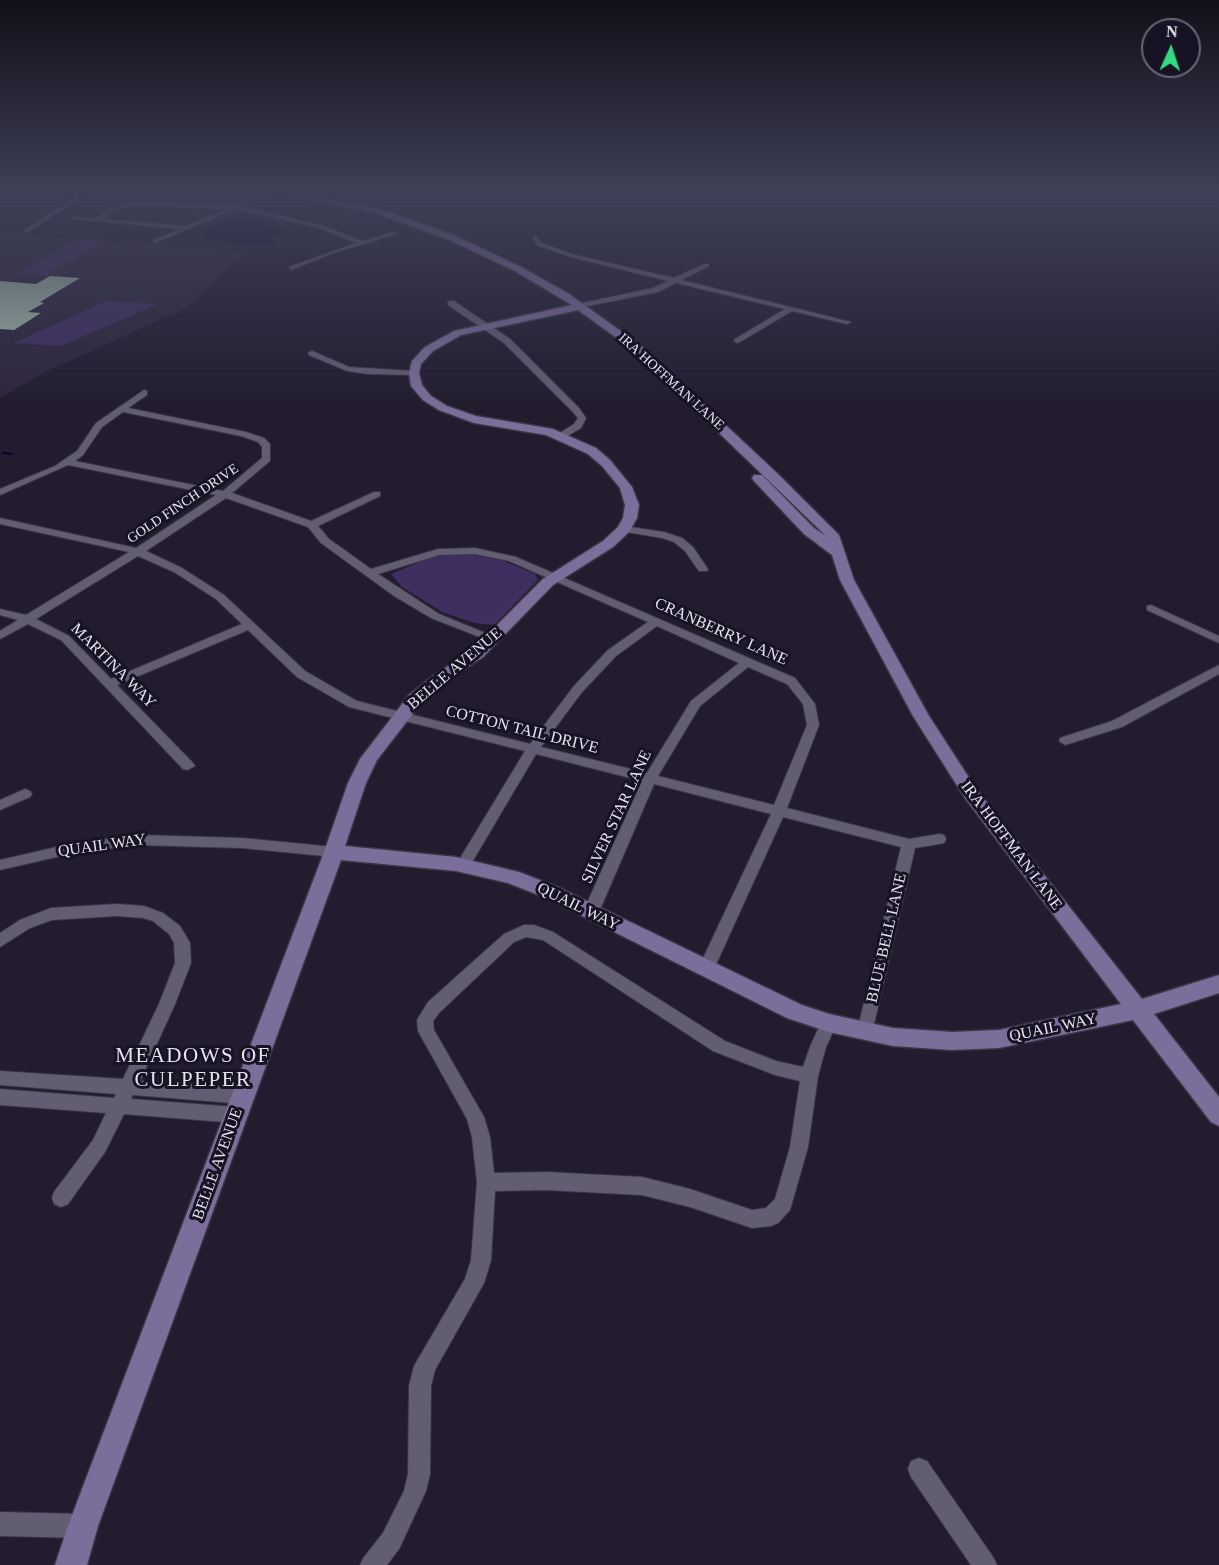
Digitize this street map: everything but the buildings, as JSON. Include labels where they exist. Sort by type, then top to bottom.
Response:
[{"type":"main road","name":"IRA HOFFMAN LANE","points":[[493,265],[574,307],[636,347],[832,535],[847,580],[926,725],[971,795],[1219,1115]]},
{"type":"main road","name":"IRA HOFFMAN LANE","points":[[574,307],[645,369],[735,456]]},
{"type":"main road","points":[[574,307],[485,325],[458,333],[429,349],[419,358],[414,373],[417,386],[427,398],[454,413],[474,419],[536,429],[561,436],[592,451],[606,463],[626,487],[632,505],[630,518],[624,529]]},
{"type":"main road","points":[[751,472],[809,531],[839,555]]},
{"type":"main road","name":"BELLE AVENUE","points":[[71,1565],[83,1526],[361,775],[369,759],[399,717],[428,688],[469,660],[494,639],[532,595],[588,558],[624,529]]},
{"type":"main road","name":"QUAIL WAY","points":[[334,852],[463,865],[522,881],[591,912],[795,1012],[865,1032],[923,1040],[999,1039],[1137,1010],[1219,984]]},
{"type":"street","points":[[291,268],[300,265]]},
{"type":"street","points":[[609,265],[847,322]]},
{"type":"street","points":[[574,307],[651,291],[707,265]]},
{"type":"street","points":[[451,303],[507,341],[576,410],[582,418],[578,426],[561,436]]},
{"type":"street","points":[[738,341],[790,309]]},
{"type":"street","points":[[312,353],[347,369],[414,373]]},
{"type":"street","points":[[0,492],[45,474],[67,462],[80,453],[99,425],[144,393]]},
{"type":"street","name":"GOLD FINCH DRIVE","points":[[0,636],[225,494],[257,470],[267,459],[267,446],[261,440],[243,434],[120,409]]},
{"type":"street","points":[[67,462],[225,494],[312,525],[325,541],[398,594],[435,616],[494,639]]},
{"type":"street","points":[[312,525],[377,494]]},
{"type":"street","name":"COTTON TAIL DRIVE","points":[[0,521],[138,551],[178,570],[220,597],[301,674],[329,693],[353,704],[909,844],[939,839]]},
{"type":"street","points":[[624,529],[664,535],[678,540],[689,549],[703,569]]},
{"type":"street","name":"CRANBERRY LANE","points":[[371,573],[438,552],[476,550],[512,559],[791,681],[809,704],[813,724],[779,811],[705,969]]},
{"type":"street","points":[[1151,608],[1219,640]]},
{"type":"street","name":"MARTINA WAY","points":[[0,612],[28,619],[65,638],[188,766]]},
{"type":"street","points":[[463,865],[532,750],[578,689],[612,653],[657,621]]},
{"type":"street","points":[[109,684],[250,625]]},
{"type":"street","name":"SILVER STAR LANE","points":[[591,912],[650,779],[695,704],[748,661]]},
{"type":"street","points":[[1065,741],[1117,724],[1219,669]]},
{"type":"street","points":[[0,805],[25,794]]},
{"type":"street","name":"QUAIL WAY","points":[[0,865],[74,848],[138,840],[242,843],[334,852]]},
{"type":"street","name":"BLUE BELL LANE","points":[[865,1032],[909,844]]},
{"type":"street","points":[[0,941],[25,924],[45,916],[88,910],[144,912],[158,917],[175,930],[182,943],[183,963],[167,1004],[119,1106],[90,1160],[61,1198]]},
{"type":"street","points":[[372,1565],[391,1541],[406,1514],[419,1474],[420,1386],[425,1366],[474,1283],[481,1260],[486,1182],[481,1137],[474,1118],[426,1030],[426,1020],[434,1007],[515,934],[524,931],[543,933],[625,988],[719,1046],[775,1068],[809,1076]]},
{"type":"street","points":[[486,1182],[546,1180],[642,1186],[690,1197],[752,1219],[771,1217],[783,1204],[796,1159],[809,1076],[818,1047],[829,1023]]},
{"type":"street","points":[[0,1078],[244,1096]]},
{"type":"street","points":[[0,1097],[236,1115]]},
{"type":"street","points":[[919,1469],[984,1565]]},
{"type":"street","points":[[0,1524],[83,1526]]},
{"type":"shaded area","points":[[0,265],[231,265],[186,308],[45,372],[0,398]]},
{"type":"shaded area","points":[[32,265],[63,265],[46,275],[18,273]]},
{"type":"shaded area","points":[[105,301],[158,304],[61,346],[14,343]]},
{"type":"shaded area","points":[[465,553],[501,560],[535,574],[538,580],[494,625],[474,623],[442,612],[402,587],[391,574],[436,555]]},
{"type":"waterway","points":[[3,453],[12,454]]},
{"type":"district","name":"MEADOWS OF CULPEPER","points":[[193,1068]]}]
